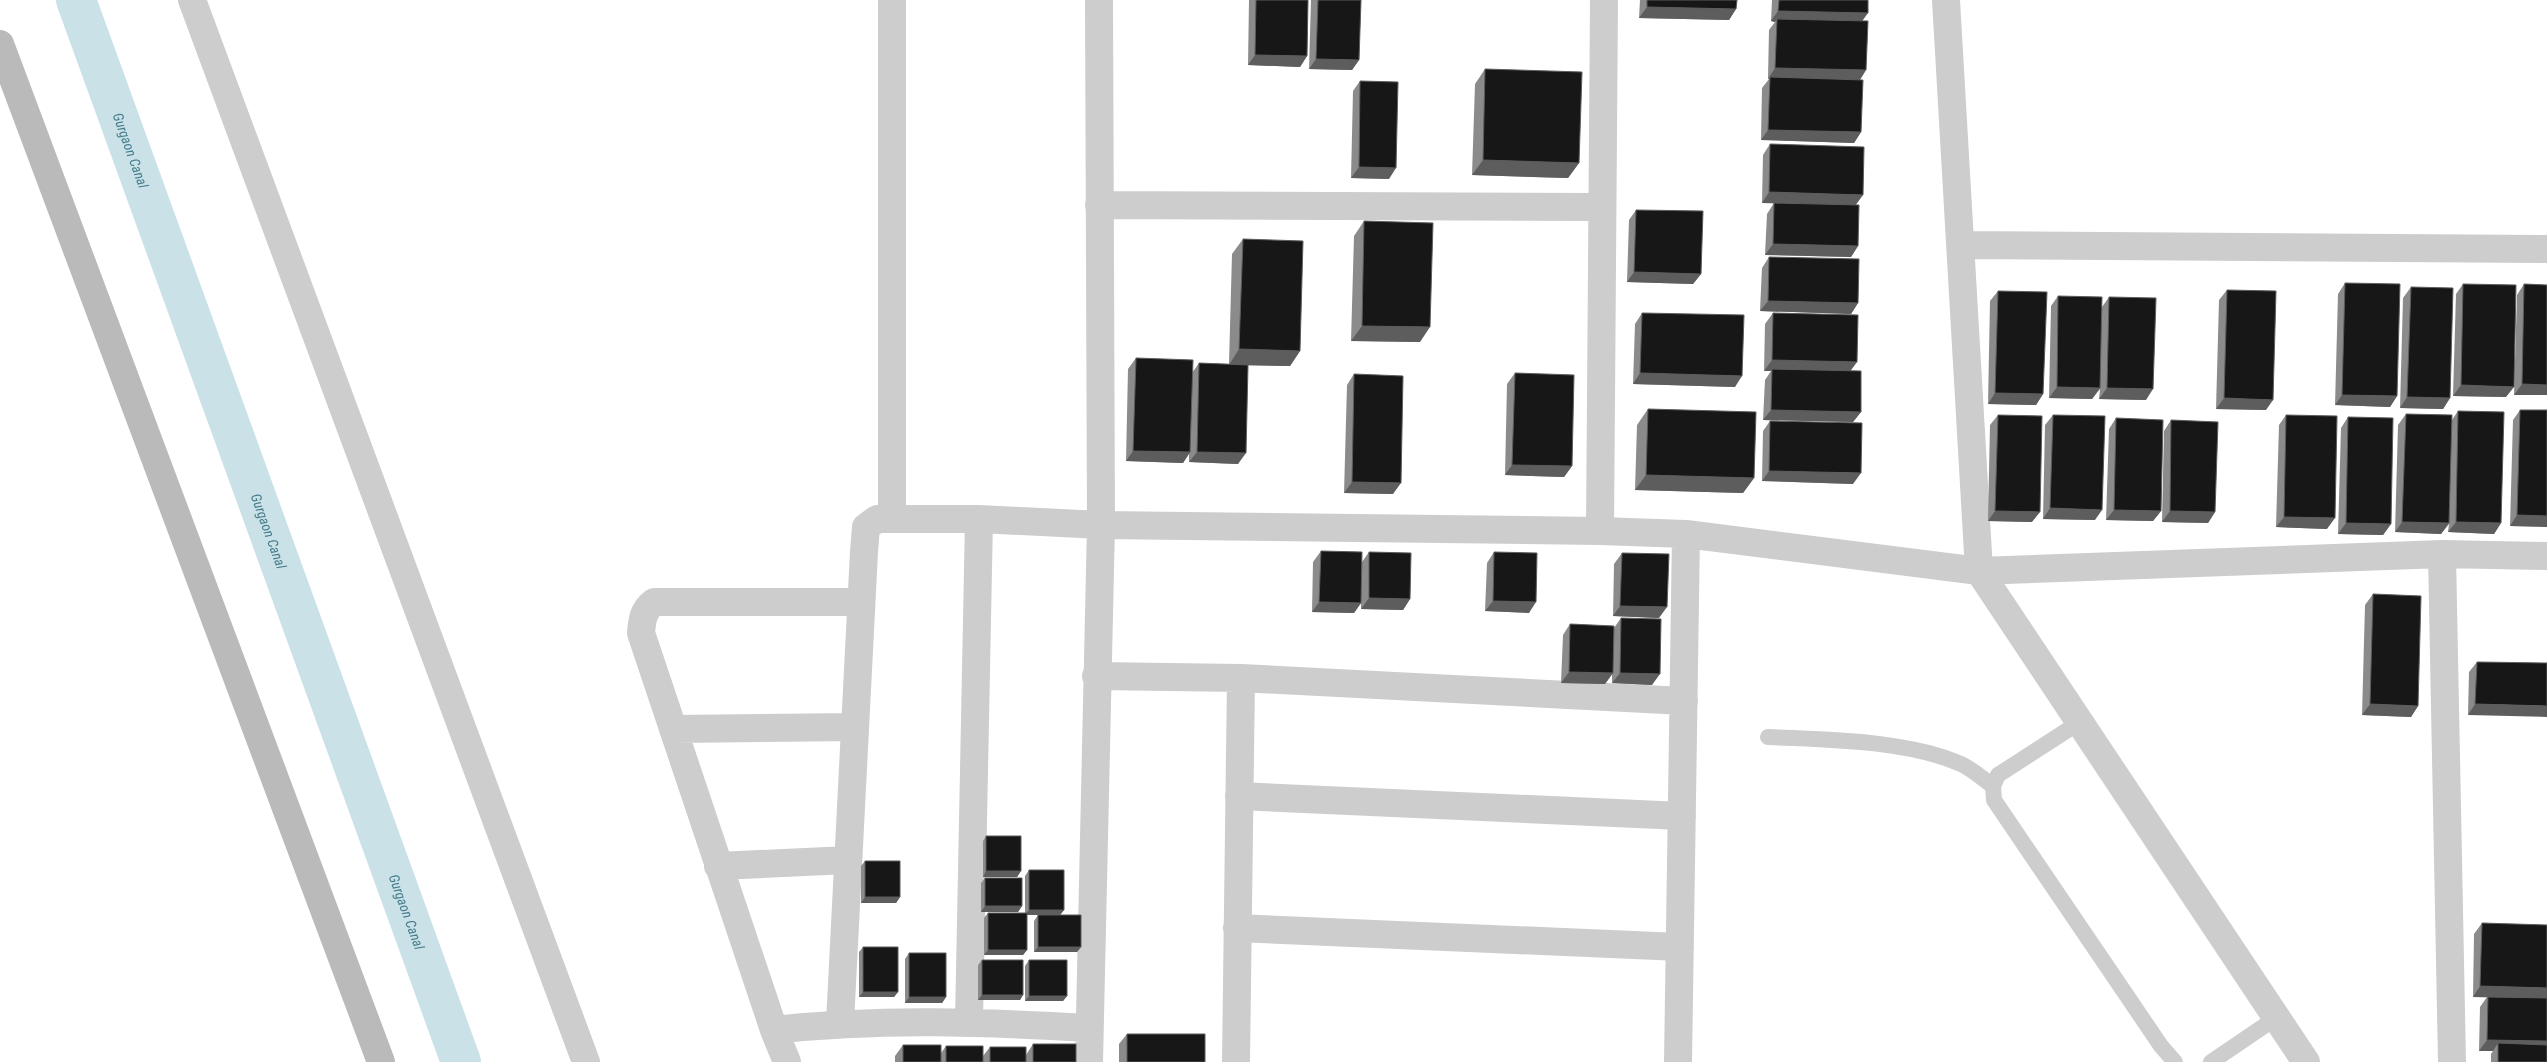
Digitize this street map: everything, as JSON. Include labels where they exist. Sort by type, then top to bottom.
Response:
[{"type":"street","points":[[192,0],[586,1062]]},
{"type":"street","points":[[892,0],[892,517]]},
{"type":"street","points":[[1090,1062],[1089,1028],[1096,676],[1101,525],[1099,0]]},
{"type":"street","points":[[1600,531],[1604,0]]},
{"type":"street","points":[[1946,0],[1979,571],[2306,1062]]},
{"type":"street","points":[[0,44],[382,1062]]},
{"type":"street","points":[[1099,205],[1602,207]]},
{"type":"street","points":[[1961,245],[2547,249]]},
{"type":"street","points":[[840,1023],[866,527],[876,518],[980,518],[1101,525],[1600,531],[1686,534],[1979,571],[2442,554],[2547,556]]},
{"type":"street","points":[[970,1021],[980,518]]},
{"type":"street","points":[[1678,1062],[1686,534]]},
{"type":"street","points":[[2442,554],[2452,1062]]},
{"type":"street","points":[[787,1062],[774,1030],[640,634],[643,617],[648,607],[654,602],[862,602]]},
{"type":"street","points":[[1096,676],[1241,678],[1684,701]]},
{"type":"street","points":[[1236,1062],[1241,678]]},
{"type":"street","points":[[672,729],[855,727]]},
{"type":"street","points":[[1239,796],[1682,816]]},
{"type":"street","points":[[718,866],[848,860]]},
{"type":"street","points":[[1238,928],[1680,947]]},
{"type":"street","points":[[774,1030],[840,1023],[970,1021],[1089,1028]]},
{"type":"lane","points":[[2080,722],[1998,774],[1993,786],[1994,800],[2155,1037],[2175,1062]]},
{"type":"lane","points":[[1768,737],[1846,741],[1918,751],[1962,764],[1993,786]]},
{"type":"lane","points":[[2211,1062],[2276,1018]]},
{"type":"building","points":[[1256,0],[1308,0],[1307,56],[1255,55]]},
{"type":"building","points":[[1318,0],[1361,0],[1359,60],[1316,59]]},
{"type":"building","points":[[1647,0],[1737,0],[1736,9],[1647,7]]},
{"type":"building","points":[[1779,0],[1868,0],[1868,13],[1778,11]]},
{"type":"building","points":[[1777,19],[1868,21],[1866,70],[1775,68]]},
{"type":"building","points":[[1485,69],[1582,72],[1579,163],[1483,160]]},
{"type":"building","points":[[1770,77],[1863,80],[1861,132],[1768,130]]},
{"type":"building","points":[[1360,81],[1398,82],[1396,168],[1359,167]]},
{"type":"building","points":[[1770,144],[1864,147],[1863,195],[1769,192]]},
{"type":"building","points":[[1774,203],[1859,205],[1858,246],[1773,244]]},
{"type":"building","points":[[1636,210],[1703,211],[1701,274],[1634,272]]},
{"type":"building","points":[[1364,221],[1433,223],[1430,327],[1362,326]]},
{"type":"building","points":[[1243,239],[1303,241],[1300,351],[1239,349]]},
{"type":"building","points":[[1769,257],[1859,259],[1858,303],[1768,301]]},
{"type":"building","points":[[2345,283],[2400,284],[2397,396],[2342,395]]},
{"type":"building","points":[[2463,284],[2516,285],[2514,387],[2461,385]]},
{"type":"building","points":[[2524,284],[2547,285],[2547,385],[2522,384]]},
{"type":"building","points":[[2411,287],[2453,288],[2450,398],[2407,397]]},
{"type":"building","points":[[2227,290],[2276,291],[2273,400],[2224,398]]},
{"type":"building","points":[[1998,291],[2047,292],[2043,394],[1995,393]]},
{"type":"building","points":[[2058,296],[2102,297],[2100,388],[2057,387]]},
{"type":"building","points":[[2109,297],[2156,298],[2153,389],[2107,388]]},
{"type":"building","points":[[1642,313],[1744,315],[1742,376],[1640,373]]},
{"type":"building","points":[[1773,313],[1858,315],[1857,362],[1772,360]]},
{"type":"building","points":[[1136,358],[1193,360],[1190,452],[1133,451]]},
{"type":"building","points":[[1199,363],[1248,365],[1246,453],[1197,452]]},
{"type":"building","points":[[1772,369],[1861,371],[1861,412],[1771,410]]},
{"type":"building","points":[[1515,373],[1574,375],[1572,466],[1512,465]]},
{"type":"building","points":[[1354,374],[1403,376],[1401,483],[1352,482]]},
{"type":"building","points":[[1648,409],[1756,412],[1754,478],[1646,475]]},
{"type":"building","points":[[2520,410],[2547,410],[2547,516],[2517,515]]},
{"type":"building","points":[[2458,411],[2504,412],[2501,523],[2456,522]]},
{"type":"building","points":[[2406,414],[2452,415],[2449,523],[2402,522]]},
{"type":"building","points":[[1998,415],[2042,416],[2040,512],[1995,511]]},
{"type":"building","points":[[2053,415],[2105,416],[2102,510],[2050,508]]},
{"type":"building","points":[[2286,415],[2337,416],[2335,518],[2284,517]]},
{"type":"building","points":[[2348,417],[2393,418],[2391,524],[2346,523]]},
{"type":"building","points":[[2116,418],[2163,420],[2161,511],[2114,510]]},
{"type":"building","points":[[2171,420],[2218,422],[2215,512],[2170,511]]},
{"type":"building","points":[[1770,421],[1862,423],[1861,473],[1769,471]]},
{"type":"building","points":[[1321,551],[1362,552],[1361,603],[1319,602]]},
{"type":"building","points":[[1369,552],[1411,553],[1410,599],[1369,598]]},
{"type":"building","points":[[1494,552],[1537,553],[1536,602],[1493,601]]},
{"type":"building","points":[[1622,553],[1669,554],[1667,607],[1620,606]]},
{"type":"building","points":[[2373,594],[2421,596],[2418,706],[2370,704]]},
{"type":"building","points":[[1621,618],[1661,619],[1660,674],[1620,673]]},
{"type":"building","points":[[1570,624],[1614,626],[1613,673],[1569,672]]},
{"type":"building","points":[[2477,662],[2547,663],[2547,706],[2475,704]]},
{"type":"building","points":[[986,836],[1021,836],[1021,871],[986,871]]},
{"type":"building","points":[[865,861],[900,861],[900,897],[865,897]]},
{"type":"building","points":[[1029,870],[1064,870],[1064,910],[1029,910]]},
{"type":"building","points":[[985,878],[1022,878],[1022,906],[985,906]]},
{"type":"building","points":[[988,913],[1027,913],[1027,950],[988,950]]},
{"type":"building","points":[[1038,915],[1081,915],[1081,947],[1038,947]]},
{"type":"building","points":[[2482,923],[2547,925],[2547,988],[2480,986]]},
{"type":"building","points":[[863,947],[898,947],[898,992],[863,992]]},
{"type":"building","points":[[909,953],[946,953],[946,997],[909,997]]},
{"type":"building","points":[[982,960],[1023,960],[1023,995],[982,995]]},
{"type":"building","points":[[1029,960],[1067,960],[1067,996],[1029,996]]},
{"type":"building","points":[[2488,997],[2547,998],[2547,1041],[2487,1040]]},
{"type":"building","points":[[1127,1034],[1205,1034],[1205,1062],[1127,1062]]},
{"type":"building","points":[[2498,1043],[2547,1045],[2547,1062],[2498,1062]]},
{"type":"building","points":[[1033,1044],[1076,1044],[1076,1062],[1033,1062]]},
{"type":"building","points":[[903,1045],[941,1045],[941,1062],[903,1062]]},
{"type":"building","points":[[946,1046],[983,1046],[983,1062],[946,1062]]},
{"type":"building","points":[[990,1047],[1026,1047],[1026,1062],[990,1062]]},
{"type":"waterway","name":"Gurgaon Canal","points":[[76,0],[461,1062]]}]
